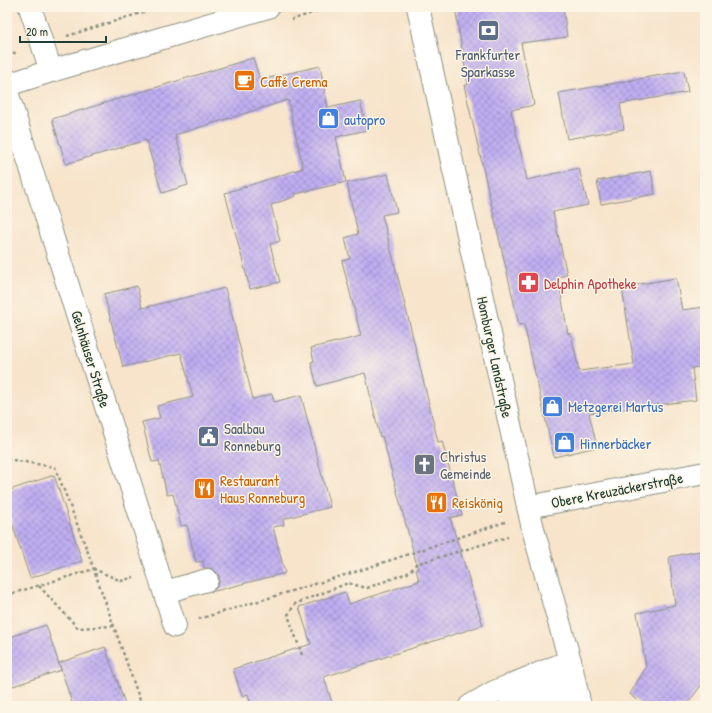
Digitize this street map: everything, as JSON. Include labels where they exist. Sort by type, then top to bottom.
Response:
[{"type":"street","points":[[30,7],[51,71]]},
{"type":"street","points":[[7,85],[268,7]]},
{"type":"street","name":"Homburger Landstraße","points":[[418,7],[531,517],[576,686]]},
{"type":"street","name":"Gelnhäuser Straße","points":[[7,92],[175,626]]},
{"type":"street","name":"Obere Kreuzäckerstraße","points":[[531,517],[701,470]]},
{"type":"street","points":[[165,592],[208,580]]},
{"type":"street","points":[[470,706],[494,692],[576,686]]},
{"type":"street","points":[[494,706],[501,700],[576,686]]},
{"type":"street","points":[[539,706],[576,686]]},
{"type":"path","points":[[7,55],[160,7]]},
{"type":"path","points":[[7,459],[55,467],[94,569],[142,706]]},
{"type":"path","points":[[175,626],[531,517]]},
{"type":"path","points":[[302,655],[288,615],[295,604],[348,583],[367,588],[410,572],[416,564],[531,517]]},
{"type":"path","points":[[7,595],[94,569],[121,581],[158,569]]},
{"type":"path","points":[[39,586],[78,628],[114,626]]},
{"type":"path","points":[[7,607],[10,619],[7,624]]},
{"type":"building","points":[[455,7],[563,7],[567,37],[521,43],[534,105],[511,110],[527,180],[579,168],[588,205],[553,212],[567,275],[558,277],[568,334],[571,333],[579,371],[634,364],[622,287],[676,278],[682,310],[705,307],[705,366],[692,368],[696,400],[589,413],[597,447],[554,457],[524,324],[519,325],[464,85],[468,85]]},
{"type":"building","points":[[253,58],[260,80],[320,66],[328,108],[360,101],[367,130],[336,137],[346,182],[295,194],[296,196],[271,205],[280,241],[270,244],[280,282],[250,289],[225,193],[303,168],[288,100],[175,135],[183,160],[181,160],[188,185],[162,193],[146,140],[66,164],[52,119]]},
{"type":"building","points":[[684,71],[688,92],[620,104],[624,129],[567,139],[559,93]]},
{"type":"building","points":[[651,171],[655,194],[601,204],[597,181]]},
{"type":"building","points":[[388,174],[397,212],[382,215],[438,442],[442,441],[462,515],[450,518],[483,625],[324,677],[333,706],[251,706],[248,694],[242,696],[233,669],[311,644],[299,607],[345,592],[349,604],[419,581],[416,569],[418,569],[382,436],[380,437],[365,373],[317,386],[311,362],[314,361],[311,348],[361,336],[342,261],[350,259],[345,238],[358,234],[347,183]]},
{"type":"building","name":"Saalbau Ronneburg","points":[[137,286],[142,308],[225,288],[253,399],[272,394],[274,402],[301,395],[330,507],[283,519],[284,525],[273,527],[285,573],[211,592],[219,583],[219,576],[210,568],[204,568],[203,561],[196,562],[187,525],[181,526],[173,494],[167,495],[159,461],[152,462],[142,422],[160,418],[157,406],[193,397],[181,353],[123,367],[104,294]]},
{"type":"building","points":[[54,475],[82,561],[30,578],[7,508],[7,491]]},
{"type":"building","points":[[705,550],[705,680],[686,706],[642,706],[630,694],[646,667],[637,613],[675,605],[669,557]]},
{"type":"building","points":[[46,625],[61,670],[7,688],[7,638]]},
{"type":"building","points":[[105,647],[126,706],[73,706],[59,663]]},
{"type":"place","name":"Frankfurter Sparkasse","points":[[488,31]]},
{"type":"place","name":"Caffé Crema","points":[[245,81]]},
{"type":"place","name":"autopro","points":[[328,119]]},
{"type":"place","name":"Delphin Apotheke","points":[[528,283]]},
{"type":"place","name":"Metzgerei Martus","points":[[553,406]]},
{"type":"place","name":"Saalbau Ronneburg","points":[[209,437]]},
{"type":"place","name":"Hinnerbäcker","points":[[565,443]]},
{"type":"place","name":"Christus Gemeinde","points":[[425,465]]},
{"type":"place","name":"Restaurant Haus Ronneburg","points":[[205,489]]},
{"type":"place","name":"Reiskönig","points":[[437,502]]}]
